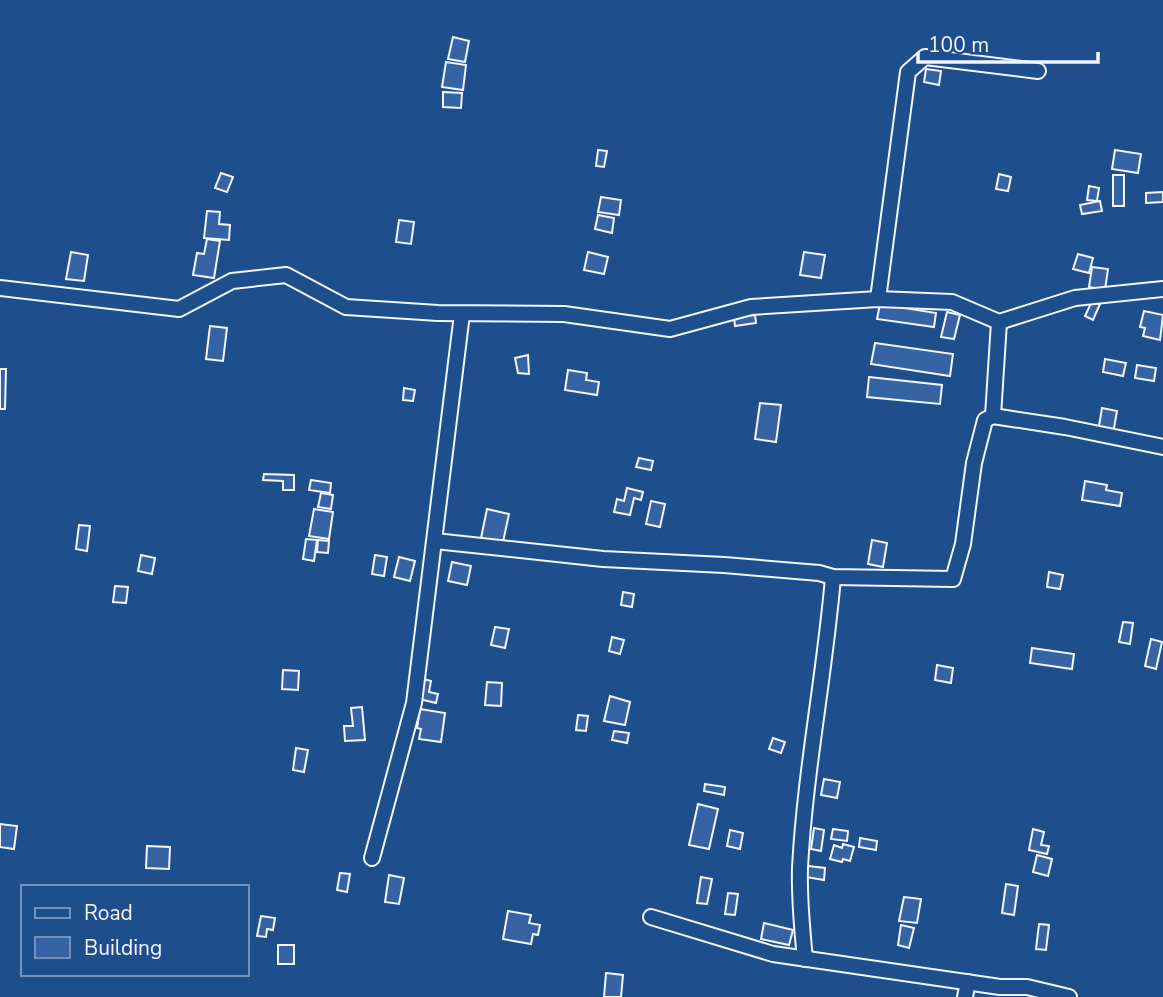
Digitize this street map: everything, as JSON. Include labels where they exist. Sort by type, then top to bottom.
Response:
[{"type":"street","points":[[878,299],[908,72],[925,57],[1038,71]]},
{"type":"street","points":[[0,289],[179,309],[232,281],[286,275],[346,307],[462,314],[564,314],[670,329],[751,307],[878,299],[953,302],[999,322],[1075,298],[1163,289]]},
{"type":"street","points":[[372,858],[414,703],[462,314]]},
{"type":"street","points":[[993,416],[999,322]]},
{"type":"street","points":[[435,541],[603,559],[724,565],[819,573],[833,577],[953,579],[963,544],[974,463],[985,420],[993,416],[1163,447]]},
{"type":"street","points":[[805,959],[800,868],[813,738],[828,641],[833,577]]},
{"type":"street","points":[[651,917],[773,954],[966,990],[1027,987],[1069,997]]},
{"type":"building","points":[[453,37],[469,41],[465,62],[448,59]]},
{"type":"building","points":[[446,62],[466,65],[463,90],[442,87]]},
{"type":"building","points":[[926,69],[941,71],[939,85],[924,82]]},
{"type":"building","points":[[443,92],[462,93],[461,108],[443,107]]},
{"type":"building","points":[[598,150],[607,151],[604,167],[596,166]]},
{"type":"building","points":[[1115,150],[1141,154],[1138,173],[1112,169]]},
{"type":"building","points":[[221,173],[233,177],[227,192],[215,188]]},
{"type":"building","points":[[999,174],[1011,177],[1008,191],[996,189]]},
{"type":"building","points":[[1113,175],[1124,175],[1124,206],[1113,206]]},
{"type":"building","points":[[1089,186],[1099,188],[1097,201],[1087,200]]},
{"type":"building","points":[[1163,192],[1163,202],[1146,203],[1146,193]]},
{"type":"building","points":[[601,197],[621,200],[619,215],[598,212]]},
{"type":"building","points":[[1100,201],[1102,211],[1082,214],[1080,205]]},
{"type":"building","points":[[207,211],[220,212],[219,224],[230,225],[229,240],[204,238]]},
{"type":"building","points":[[598,215],[614,218],[612,233],[595,229]]},
{"type":"building","points":[[399,220],[414,222],[411,244],[396,242]]},
{"type":"building","points":[[207,239],[220,241],[214,278],[193,275],[197,253],[204,254]]},
{"type":"building","points":[[71,252],[88,255],[84,281],[66,279]]},
{"type":"building","points":[[588,252],[608,257],[604,274],[584,270]]},
{"type":"building","points":[[804,252],[825,255],[821,278],[800,275]]},
{"type":"building","points":[[1078,254],[1093,258],[1089,273],[1073,269]]},
{"type":"building","points":[[1092,267],[1108,269],[1105,290],[1089,287]]},
{"type":"building","points":[[1092,301],[1100,304],[1093,320],[1085,316]]},
{"type":"building","points":[[880,304],[936,313],[934,327],[877,319]]},
{"type":"building","points":[[1144,311],[1163,315],[1160,340],[1143,336],[1145,328],[1140,327]]},
{"type":"building","points":[[947,312],[960,315],[954,339],[941,337]]},
{"type":"building","points":[[755,315],[756,323],[735,326],[734,318]]},
{"type":"building","points":[[210,326],[227,328],[223,361],[206,359]]},
{"type":"building","points":[[875,343],[953,354],[950,376],[871,364]]},
{"type":"building","points":[[528,355],[529,374],[518,373],[515,358]]},
{"type":"building","points":[[1105,359],[1126,363],[1123,376],[1103,372]]},
{"type":"building","points":[[1137,365],[1156,368],[1154,381],[1135,378]]},
{"type":"building","points":[[0,369],[6,369],[5,409],[0,409]]},
{"type":"building","points":[[568,370],[587,373],[586,380],[599,382],[597,395],[565,390]]},
{"type":"building","points":[[869,377],[942,385],[940,404],[867,397]]},
{"type":"building","points":[[404,388],[415,390],[413,401],[403,400]]},
{"type":"building","points":[[760,403],[781,405],[776,442],[755,439]]},
{"type":"building","points":[[1102,408],[1117,411],[1113,434],[1098,432]]},
{"type":"building","points":[[639,458],[653,461],[651,470],[636,467]]},
{"type":"building","points":[[264,474],[294,475],[294,490],[283,490],[283,481],[263,480]]},
{"type":"building","points":[[311,480],[331,483],[330,493],[309,490]]},
{"type":"building","points":[[1085,481],[1107,485],[1106,490],[1122,493],[1120,506],[1082,500]]},
{"type":"building","points":[[627,488],[643,492],[641,500],[634,498],[630,515],[614,512],[617,499],[624,501]]},
{"type":"building","points":[[321,493],[333,495],[331,509],[318,507]]},
{"type":"building","points":[[651,501],[665,504],[660,527],[646,524]]},
{"type":"building","points":[[314,509],[333,512],[329,539],[309,536]]},
{"type":"building","points":[[487,509],[509,514],[503,542],[481,538]]},
{"type":"building","points":[[79,525],[90,526],[87,551],[76,549]]},
{"type":"building","points":[[306,539],[317,540],[314,561],[303,559]]},
{"type":"building","points":[[318,540],[329,541],[328,553],[317,552]]},
{"type":"building","points":[[872,540],[887,543],[883,567],[868,564]]},
{"type":"building","points":[[141,555],[155,558],[152,574],[138,571]]},
{"type":"building","points":[[375,555],[387,557],[384,576],[372,574]]},
{"type":"building","points":[[399,557],[415,561],[410,581],[394,577]]},
{"type":"building","points":[[452,562],[471,566],[467,585],[448,581]]},
{"type":"building","points":[[1049,572],[1063,575],[1060,589],[1047,587]]},
{"type":"building","points":[[115,586],[128,587],[126,603],[113,602]]},
{"type":"building","points":[[623,592],[634,594],[632,607],[621,605]]},
{"type":"building","points":[[1123,622],[1133,623],[1130,644],[1119,642]]},
{"type":"building","points":[[495,627],[509,629],[505,648],[491,645]]},
{"type":"building","points":[[612,637],[624,640],[620,654],[609,651]]},
{"type":"building","points":[[1151,639],[1162,642],[1156,669],[1145,666]]},
{"type":"building","points":[[1032,648],[1074,654],[1072,669],[1030,663]]},
{"type":"building","points":[[937,665],[953,668],[951,683],[935,680]]},
{"type":"building","points":[[283,670],[299,671],[298,690],[282,689]]},
{"type":"building","points":[[420,678],[431,681],[429,692],[438,694],[436,703],[415,698]]},
{"type":"building","points":[[487,682],[502,683],[501,706],[485,705]]},
{"type":"building","points":[[610,696],[630,702],[625,725],[604,721]]},
{"type":"building","points":[[362,707],[365,740],[345,741],[344,726],[353,726],[351,708]]},
{"type":"building","points":[[420,709],[445,713],[441,742],[419,739],[421,729],[417,728]]},
{"type":"building","points":[[578,715],[588,716],[586,731],[576,730]]},
{"type":"building","points":[[614,731],[629,733],[627,743],[612,740]]},
{"type":"building","points":[[773,738],[785,742],[781,753],[769,749]]},
{"type":"building","points":[[296,748],[308,750],[304,772],[293,770]]},
{"type":"building","points":[[824,779],[840,782],[837,798],[821,795]]},
{"type":"building","points":[[705,784],[725,787],[724,795],[704,791]]},
{"type":"building","points":[[698,804],[718,809],[709,849],[689,845]]},
{"type":"building","points":[[0,824],[17,826],[14,849],[0,847]]},
{"type":"building","points":[[814,828],[824,830],[821,851],[811,849]]},
{"type":"building","points":[[833,829],[848,831],[847,841],[831,839]]},
{"type":"building","points":[[1033,829],[1044,832],[1041,845],[1049,846],[1047,854],[1029,850]]},
{"type":"building","points":[[730,830],[743,833],[740,849],[727,846]]},
{"type":"building","points":[[860,838],[877,841],[876,850],[859,847]]},
{"type":"building","points":[[843,844],[854,847],[850,861],[830,859],[834,845],[842,848]]},
{"type":"building","points":[[147,846],[170,847],[169,869],[146,868]]},
{"type":"building","points":[[1037,855],[1052,859],[1048,876],[1033,872]]},
{"type":"building","points":[[808,866],[825,868],[824,880],[806,877]]},
{"type":"building","points":[[340,873],[350,874],[347,892],[337,890]]},
{"type":"building","points":[[389,875],[404,878],[399,904],[385,902]]},
{"type":"building","points":[[701,877],[712,879],[707,904],[697,903]]},
{"type":"building","points":[[1006,884],[1018,886],[1014,915],[1002,913]]},
{"type":"building","points":[[728,893],[738,894],[735,915],[725,914]]},
{"type":"building","points":[[904,897],[921,899],[917,923],[899,921]]},
{"type":"building","points":[[508,911],[531,915],[529,923],[540,925],[538,935],[533,934],[531,944],[503,939]]},
{"type":"building","points":[[261,916],[275,918],[273,930],[267,929],[266,937],[257,936]]},
{"type":"building","points":[[764,923],[793,930],[789,945],[761,939]]},
{"type":"building","points":[[1039,924],[1049,925],[1046,950],[1036,949]]},
{"type":"building","points":[[901,925],[914,928],[909,948],[898,945]]},
{"type":"building","points":[[278,945],[294,945],[294,964],[278,964]]},
{"type":"building","points":[[606,973],[623,975],[621,997],[604,997]]}]
